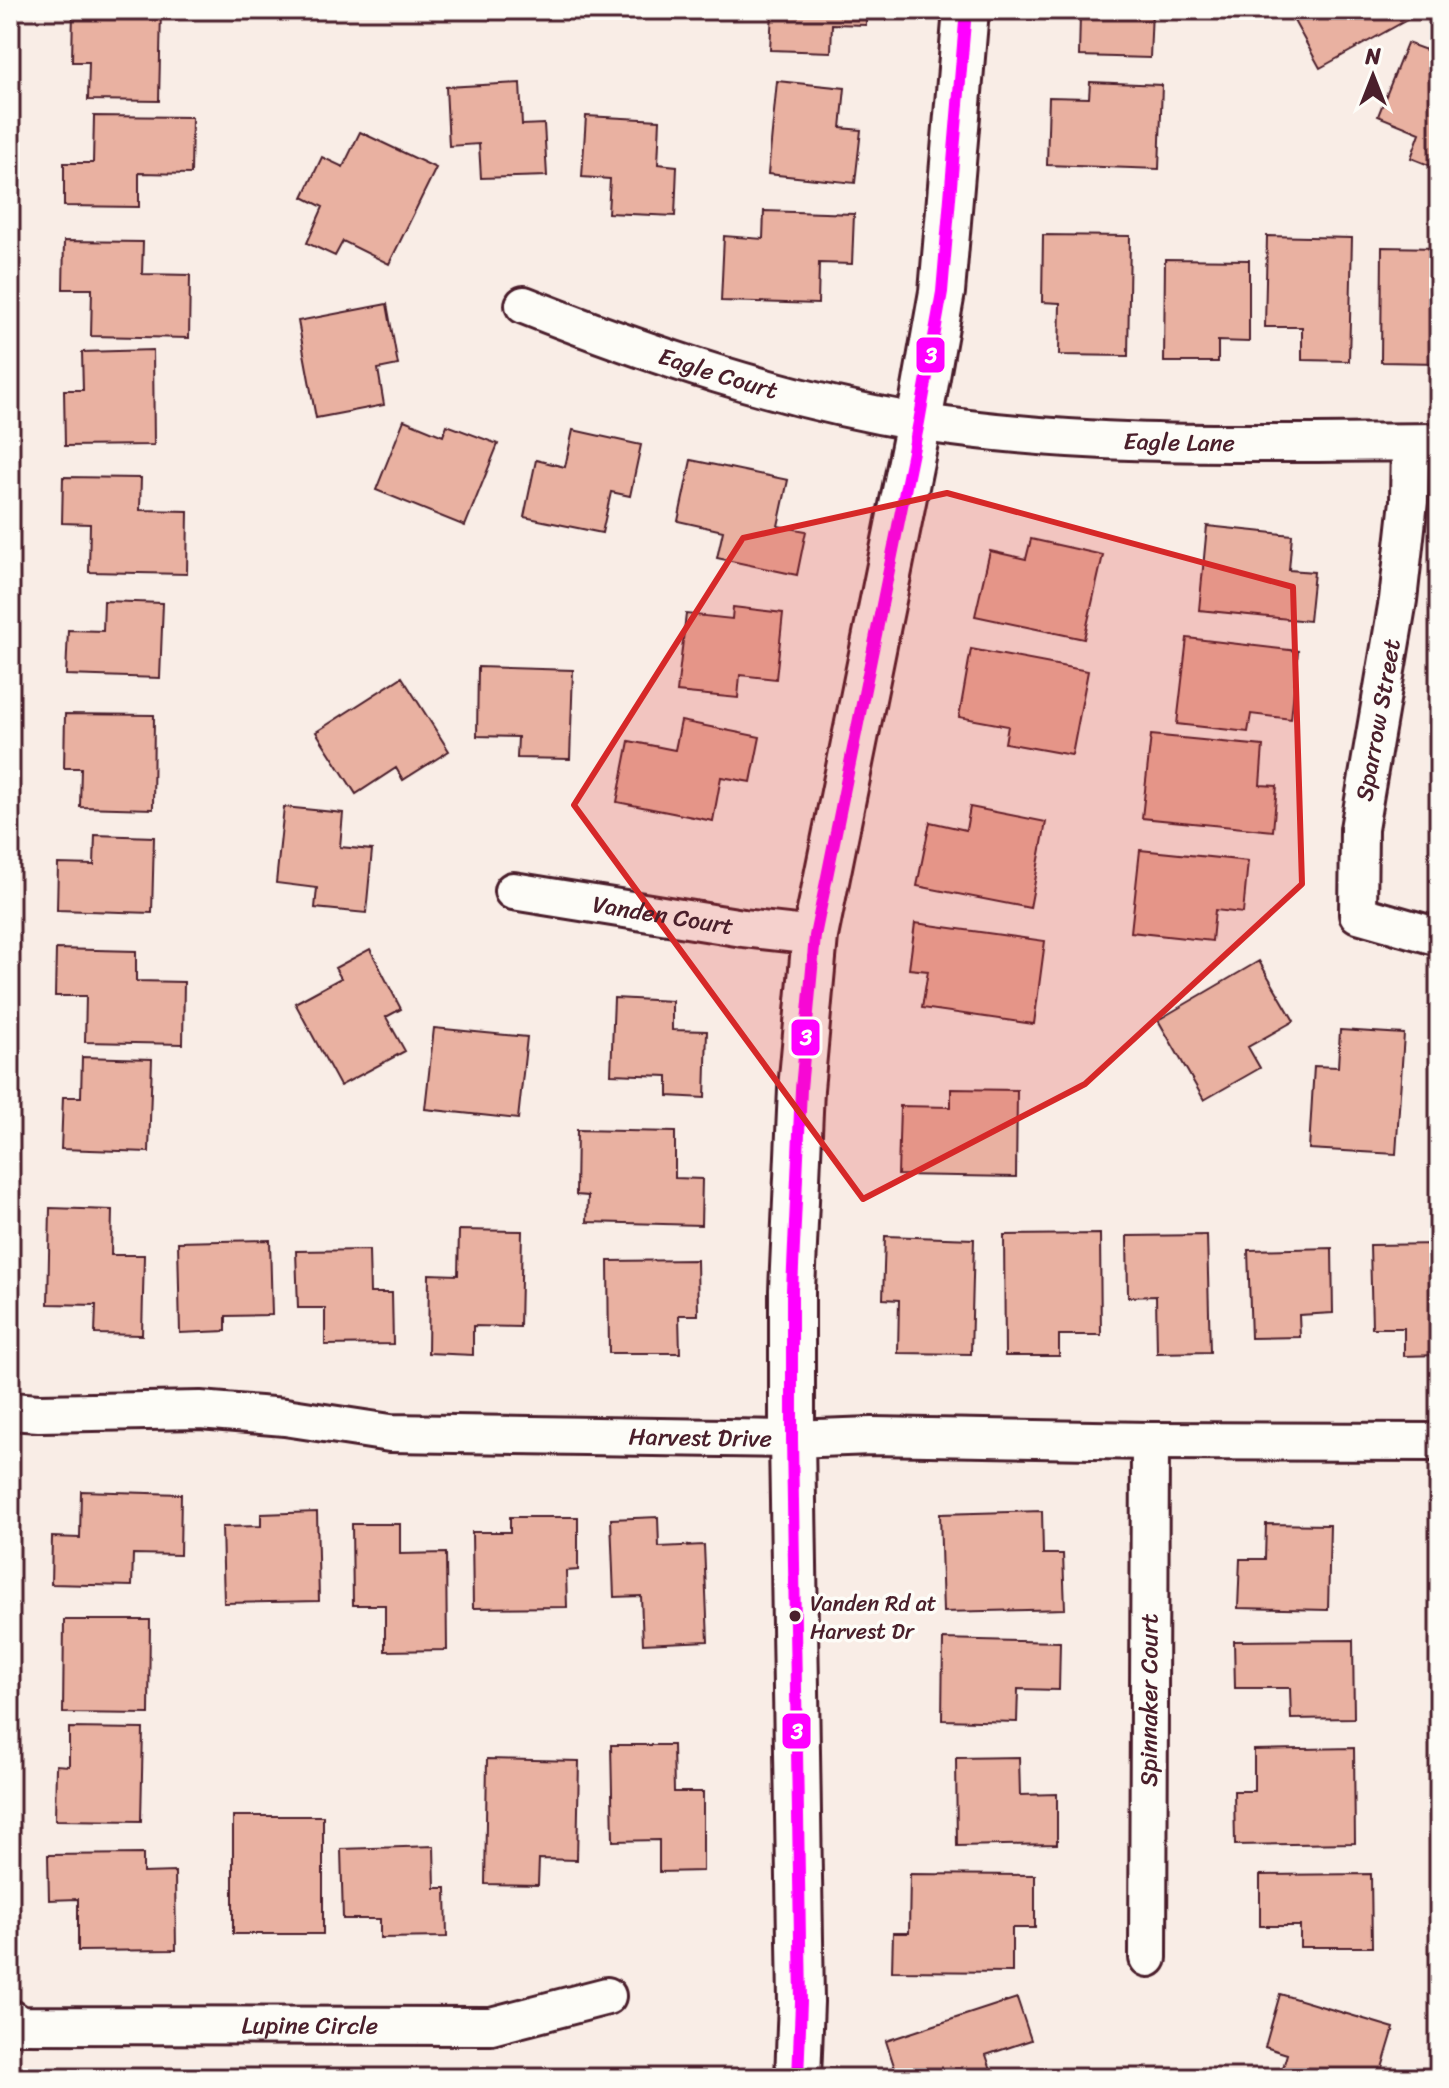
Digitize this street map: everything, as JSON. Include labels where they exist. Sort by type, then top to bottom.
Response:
[{"type":"street","points":[[798,2078],[801,2002],[792,1290],[799,1120],[815,936],[919,422],[942,292],[966,10]]},
{"type":"street","name":"Eagle Court","points":[[524,305],[623,344],[750,382],[845,407],[919,422]]},
{"type":"street","name":"Eagle Lane","points":[[919,422],[1140,443],[1424,442]]},
{"type":"street","name":"Sparrow Street","points":[[1424,442],[1409,501],[1398,600],[1359,829],[1358,914],[1439,937]]},
{"type":"street","name":"Vanden Court","points":[[513,891],[743,928],[815,936]]},
{"type":"street","name":"Harvest Drive","points":[[10,1411],[200,1410],[285,1417],[390,1433],[792,1439],[872,1436],[1439,1442]]},
{"type":"street","name":"Spinnaker Court","points":[[1148,1958],[1150,1441]]},
{"type":"street","name":"Lupine Circle","points":[[10,2018],[20,2025],[491,2026],[607,1996]]},
{"type":"highlighted area","points":[[947,493],[1293,587],[1302,884],[1085,1084],[863,1199],[574,805],[743,538]]},
{"type":"building","points":[[73,10],[161,10],[159,101],[88,100],[89,62],[72,62]]},
{"type":"building","points":[[772,10],[866,10],[866,25],[832,24],[831,52],[770,50]]},
{"type":"building","points":[[1064,10],[1152,10],[1150,58],[1079,56],[1080,16],[1064,15]]},
{"type":"building","points":[[1288,10],[1422,10],[1423,11],[1320,68]]},
{"type":"building","points":[[1439,18],[1439,169],[1411,158],[1420,133],[1378,116],[1407,43],[1426,50]]},
{"type":"building","points":[[777,81],[845,88],[841,128],[861,130],[855,183],[768,174]]},
{"type":"building","points":[[1090,82],[1162,85],[1159,169],[1047,165],[1049,97],[1089,98]]},
{"type":"building","points":[[520,83],[522,125],[544,124],[547,176],[481,178],[479,144],[449,146],[446,87]]},
{"type":"building","points":[[94,116],[192,117],[191,174],[139,173],[139,207],[64,206],[64,163],[93,163]]},
{"type":"building","points":[[586,116],[660,120],[658,164],[677,166],[675,216],[608,213],[610,179],[582,177]]},
{"type":"building","points":[[360,132],[436,168],[389,264],[343,241],[335,256],[307,243],[323,207],[303,197],[322,157],[343,167]]},
{"type":"building","points":[[764,211],[854,214],[852,264],[819,263],[818,304],[721,301],[724,236],[763,239]]},
{"type":"building","points":[[1043,235],[1130,236],[1128,356],[1059,355],[1060,303],[1042,302]]},
{"type":"building","points":[[1267,236],[1352,238],[1349,361],[1302,360],[1302,327],[1265,327]]},
{"type":"building","points":[[64,241],[143,242],[142,274],[190,275],[189,338],[91,336],[92,289],[63,289]]},
{"type":"building","points":[[1382,247],[1439,248],[1439,363],[1381,362]]},
{"type":"building","points":[[1165,259],[1249,260],[1249,342],[1218,341],[1218,362],[1164,362]]},
{"type":"building","points":[[387,304],[398,365],[378,369],[384,405],[316,418],[298,321]]},
{"type":"building","points":[[153,350],[154,445],[65,446],[64,390],[83,390],[82,352]]},
{"type":"building","points":[[404,420],[443,436],[447,425],[498,444],[465,526],[376,490]]},
{"type":"building","points":[[573,430],[641,445],[630,496],[611,492],[602,533],[524,517],[536,460],[565,467]]},
{"type":"building","points":[[691,460],[788,480],[778,526],[806,531],[797,575],[717,558],[723,531],[678,521]]},
{"type":"building","points":[[63,477],[141,478],[140,510],[188,511],[187,574],[89,572],[90,524],[62,523]]},
{"type":"building","points":[[1207,526],[1292,535],[1289,570],[1314,572],[1309,621],[1199,610]]},
{"type":"building","points":[[1031,539],[1103,555],[1084,639],[975,616],[990,551],[1026,559]]},
{"type":"building","points":[[104,601],[163,603],[160,678],[66,675],[68,630],[103,631]]},
{"type":"building","points":[[733,607],[783,613],[776,679],[740,675],[738,698],[677,692],[686,614],[732,619]]},
{"type":"building","points":[[1187,638],[1298,651],[1291,719],[1251,714],[1248,732],[1177,724]]},
{"type":"building","points":[[971,649],[1088,671],[1072,755],[1005,743],[1008,726],[959,717]]},
{"type":"building","points":[[478,667],[573,670],[570,759],[517,758],[518,737],[477,736]]},
{"type":"building","points":[[402,677],[449,751],[403,780],[396,768],[356,794],[316,732]]},
{"type":"building","points":[[65,714],[154,715],[153,809],[80,807],[81,768],[64,768]]},
{"type":"building","points":[[681,721],[760,737],[751,782],[721,777],[713,821],[617,802],[629,741],[675,750]]},
{"type":"building","points":[[1151,735],[1263,746],[1260,785],[1277,786],[1273,831],[1142,818]]},
{"type":"building","points":[[284,807],[343,813],[340,847],[372,850],[366,913],[315,908],[317,888],[276,883]]},
{"type":"building","points":[[970,807],[1046,822],[1030,908],[917,886],[930,822],[966,830]]},
{"type":"building","points":[[95,835],[154,837],[152,913],[57,910],[58,864],[94,865]]},
{"type":"building","points":[[1140,850],[1248,861],[1243,913],[1215,910],[1212,941],[1131,932]]},
{"type":"building","points":[[915,923],[1045,941],[1034,1024],[922,1008],[928,971],[909,969]]},
{"type":"building","points":[[56,949],[136,951],[136,981],[184,982],[183,1044],[85,1042],[86,996],[55,996]]},
{"type":"building","points":[[370,949],[401,1009],[386,1017],[405,1051],[340,1086],[295,1003],[341,978],[335,968]]},
{"type":"building","points":[[1259,961],[1294,1021],[1248,1047],[1260,1068],[1204,1100],[1158,1020]]},
{"type":"building","points":[[614,998],[672,1001],[672,1030],[707,1031],[705,1098],[668,1096],[668,1076],[611,1074]]},
{"type":"building","points":[[1439,1024],[1439,1156],[1431,1156]]},
{"type":"building","points":[[434,1028],[527,1037],[518,1119],[425,1109]]},
{"type":"building","points":[[1340,1030],[1404,1034],[1396,1154],[1309,1149],[1314,1066],[1338,1067]]},
{"type":"building","points":[[82,1057],[152,1059],[149,1152],[61,1149],[63,1097],[81,1097]]},
{"type":"building","points":[[951,1089],[1017,1090],[1016,1177],[898,1175],[900,1106],[951,1107]]},
{"type":"building","points":[[577,1130],[675,1132],[675,1178],[702,1179],[701,1225],[587,1222],[588,1196],[576,1195]]},
{"type":"building","points":[[50,1208],[112,1210],[111,1255],[144,1255],[142,1335],[95,1334],[96,1305],[48,1304]]},
{"type":"building","points":[[459,1230],[522,1231],[520,1327],[473,1326],[473,1355],[428,1353],[429,1274],[458,1275]]},
{"type":"building","points":[[1100,1234],[1101,1335],[1059,1335],[1059,1356],[1005,1356],[1004,1235]]},
{"type":"building","points":[[1207,1235],[1210,1352],[1157,1353],[1156,1296],[1128,1297],[1127,1236]]},
{"type":"building","points":[[885,1236],[974,1239],[971,1354],[898,1353],[899,1300],[883,1299]]},
{"type":"building","points":[[270,1240],[272,1315],[226,1316],[226,1331],[180,1333],[178,1242]]},
{"type":"building","points":[[1439,1244],[1439,1355],[1404,1356],[1404,1328],[1372,1328],[1370,1245]]},
{"type":"building","points":[[1332,1248],[1333,1313],[1299,1315],[1300,1337],[1251,1338],[1248,1250]]},
{"type":"building","points":[[369,1250],[370,1293],[392,1293],[393,1344],[325,1345],[325,1308],[298,1308],[296,1251]]},
{"type":"building","points":[[697,1260],[698,1315],[679,1315],[680,1353],[609,1353],[608,1261]]},
{"type":"building","points":[[81,1491],[181,1494],[180,1555],[133,1554],[132,1586],[51,1584],[52,1537],[80,1538]]},
{"type":"building","points":[[1042,1511],[1043,1554],[1063,1554],[1065,1609],[943,1612],[940,1514]]},
{"type":"building","points":[[317,1512],[319,1601],[224,1603],[222,1527],[261,1526],[261,1514]]},
{"type":"building","points":[[510,1517],[578,1517],[578,1570],[566,1571],[567,1607],[473,1608],[472,1532],[510,1532]]},
{"type":"building","points":[[658,1517],[659,1547],[704,1545],[708,1641],[643,1644],[641,1596],[614,1597],[611,1519]]},
{"type":"building","points":[[352,1524],[400,1524],[400,1554],[446,1553],[447,1650],[385,1651],[385,1605],[353,1605]]},
{"type":"building","points":[[1266,1524],[1330,1525],[1328,1610],[1238,1608],[1240,1559],[1265,1559]]},
{"type":"building","points":[[64,1620],[150,1620],[149,1714],[63,1713]]},
{"type":"building","points":[[943,1639],[1060,1642],[1059,1690],[1018,1689],[1017,1722],[942,1720]]},
{"type":"building","points":[[1353,1640],[1354,1718],[1291,1719],[1290,1688],[1235,1688],[1234,1641]]},
{"type":"building","points":[[69,1728],[143,1729],[141,1821],[55,1820],[56,1765],[69,1766]]},
{"type":"building","points":[[611,1745],[673,1745],[674,1792],[703,1792],[703,1871],[659,1872],[659,1840],[613,1841]]},
{"type":"building","points":[[1354,1748],[1355,1843],[1235,1845],[1234,1791],[1254,1791],[1254,1750]]},
{"type":"building","points":[[1019,1757],[1020,1795],[1057,1794],[1057,1844],[957,1846],[956,1758]]},
{"type":"building","points":[[487,1759],[579,1761],[577,1860],[539,1859],[538,1885],[485,1884]]},
{"type":"building","points":[[233,1816],[323,1816],[323,1934],[233,1934]]},
{"type":"building","points":[[434,1846],[435,1888],[446,1888],[447,1937],[380,1938],[380,1919],[343,1919],[341,1849]]},
{"type":"building","points":[[143,1854],[143,1873],[175,1872],[176,1950],[78,1951],[78,1899],[49,1900],[48,1855]]},
{"type":"building","points":[[910,1874],[1035,1875],[1035,1928],[1012,1928],[1012,1972],[892,1971],[893,1933],[909,1933]]},
{"type":"building","points":[[1371,1874],[1372,1947],[1300,1947],[1300,1926],[1260,1926],[1260,1875]]},
{"type":"building","points":[[1280,1994],[1394,2028],[1379,2078],[1280,2078],[1287,2054],[1265,2047]]},
{"type":"building","points":[[1017,1998],[1031,2040],[986,2055],[994,2078],[898,2078],[886,2041]]},
{"type":"transit line","name":"3","points":[[798,2078],[801,2002],[792,1290],[801,1089],[815,936],[919,422],[942,292],[966,10]]},
{"type":"place","name":"Vanden Rd at Harvest Dr","points":[[795,1616]]}]
